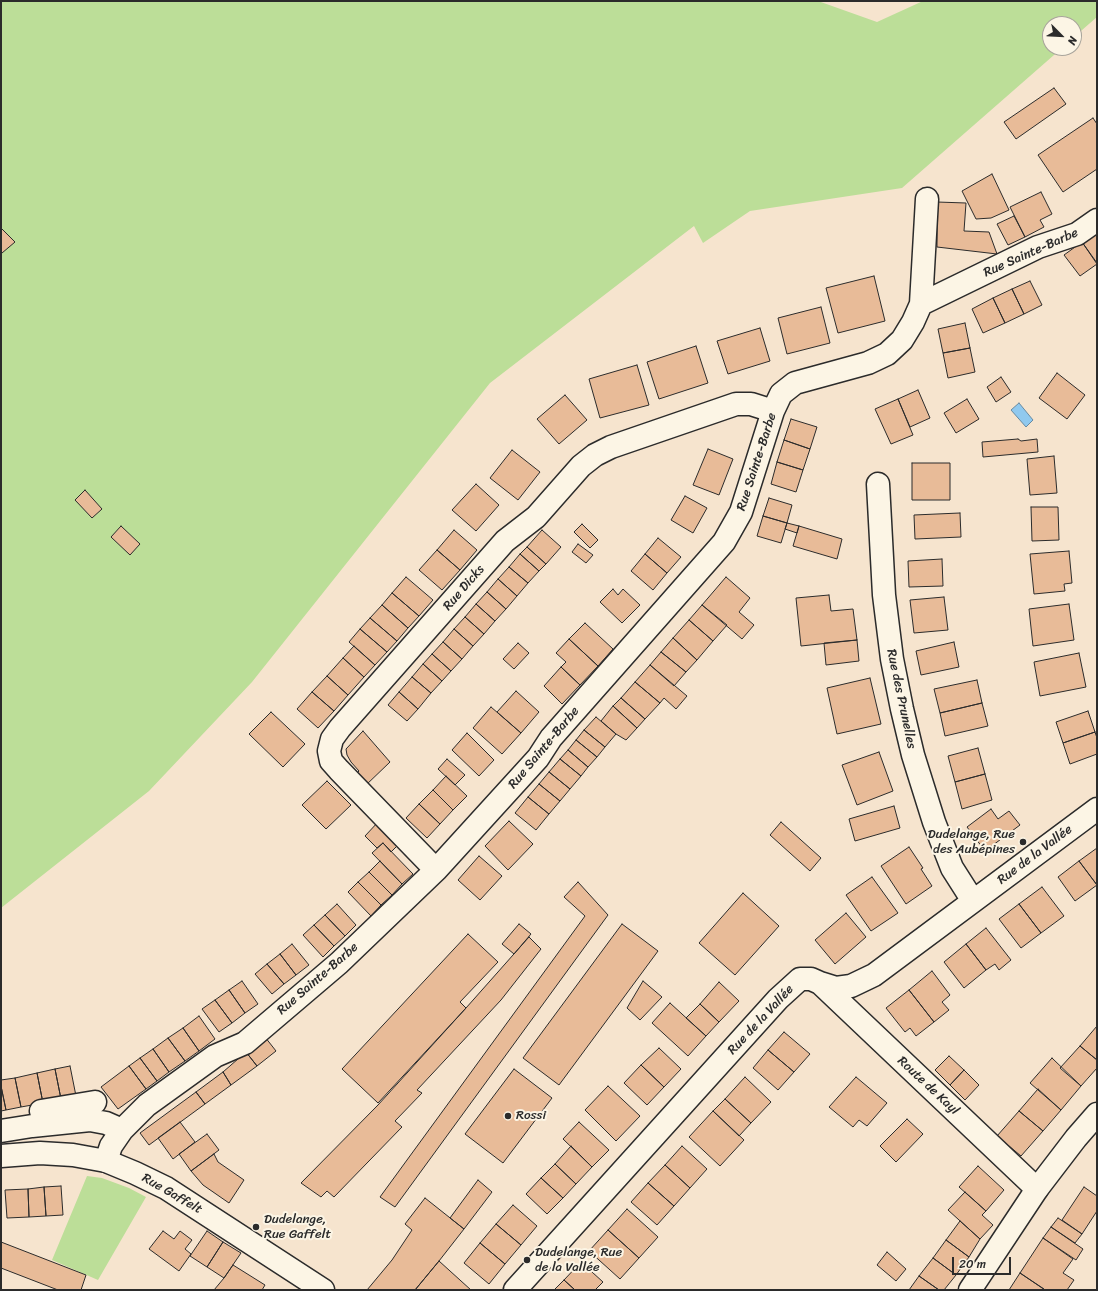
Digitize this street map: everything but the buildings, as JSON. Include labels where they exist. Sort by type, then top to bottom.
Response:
[{"type":"street","name":"Rue Sainte-Barbe","points":[[106,1161],[111,1146],[122,1130],[147,1105],[216,1056],[245,1043],[338,963],[436,870],[538,758],[551,738],[724,542],[741,512],[773,411],[781,394],[795,383],[868,363],[887,354],[902,340],[913,322],[921,304],[927,199]]},
{"type":"street","name":"Rue Sainte-Barbe","points":[[921,304],[1038,246],[1076,234],[1097,220]]},
{"type":"street","name":"Rue Dicks","points":[[436,870],[331,761],[329,751],[332,740],[340,728],[505,541],[536,517],[581,466],[595,455],[611,447],[736,404],[751,404],[773,411]]},
{"type":"street","name":"Rue des Prunelles","points":[[878,484],[884,595],[892,659],[902,709],[913,755],[934,822],[952,868],[973,901]]},
{"type":"street","name":"Rue de la Vallée","points":[[515,1290],[778,999],[800,979],[811,979],[836,988],[851,986],[874,975],[1097,808]]},
{"type":"street","name":"Route de Kayl","points":[[820,983],[1037,1189]]},
{"type":"street","points":[[1,1131],[31,1120],[95,1102]]},
{"type":"street","points":[[970,1290],[1037,1189],[1076,1138],[1097,1114]]},
{"type":"street","points":[[1,1118],[31,1120],[90,1120],[106,1123],[122,1130]]},
{"type":"street","name":"Rue Gaffelt","points":[[1,1156],[40,1153],[73,1155],[106,1161],[136,1173],[166,1188],[323,1290]]},
{"type":"green space","points":[[1,1],[818,1],[877,22],[923,1],[1097,1],[1097,17],[1082,30],[1082,16],[1042,16],[1042,56],[1053,56],[902,188],[750,211],[703,243],[694,226],[490,383],[252,682],[149,791],[1,908]]},
{"type":"green space","points":[[87,1176],[102,1178],[129,1188],[146,1197],[98,1280],[52,1260]]},
{"type":"water","points":[[1019,403],[1033,420],[1026,427],[1011,410]]},
{"type":"place","name":"Dudelange, Rue des Aubépines","points":[[1023,842]]},
{"type":"place","name":"Rossi","points":[[508,1116]]},
{"type":"place","name":"Dudelange, Rue Gaffelt","points":[[256,1227]]},
{"type":"place","name":"Dudelange, Rue de la Vallée","points":[[527,1260]]}]
